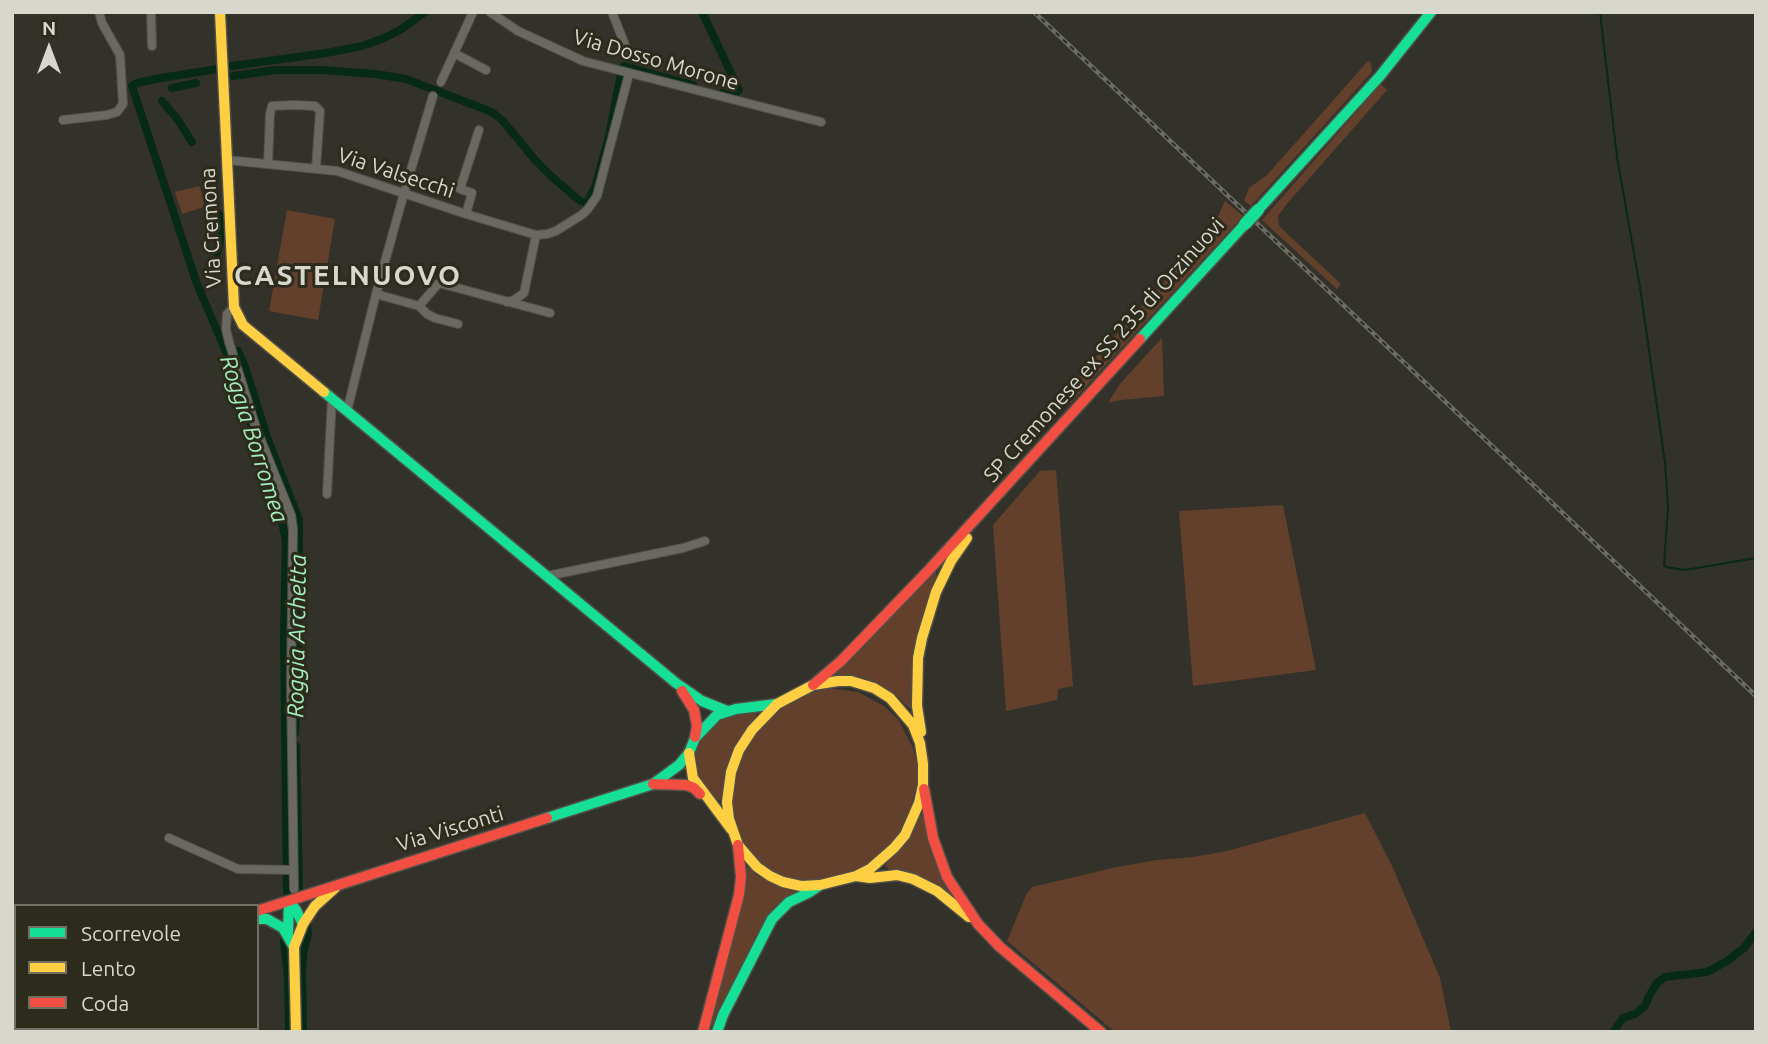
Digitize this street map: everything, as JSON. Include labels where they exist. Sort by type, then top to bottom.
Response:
[{"type":"main road","name":"Via Cremona","points":[[220,12],[234,307],[243,325],[676,683],[702,701],[727,711]]},
{"type":"main road","name":"SP Cremonese ex SS 235 di Orzinuovi","points":[[992,502],[1380,76],[1431,12]]},
{"type":"main road","points":[[923,785],[905,835],[894,848],[870,869],[856,876],[820,885],[801,886],[783,882],[770,876],[746,856],[732,830],[727,802],[739,750],[752,730],[777,704],[813,685],[841,661],[992,502]]},
{"type":"main road","points":[[978,924],[947,877],[938,854],[923,785],[921,727],[917,706],[918,658],[936,592],[951,561],[992,502]]},
{"type":"main road","points":[[813,685],[851,681],[874,688],[890,698],[907,715],[920,743]]},
{"type":"main road","name":"Via Cremona","points":[[676,683],[694,710],[697,726],[695,738]]},
{"type":"main road","points":[[653,784],[689,754],[695,738],[710,720],[727,711],[777,704]]},
{"type":"main road","points":[[689,754],[693,778],[732,830]]},
{"type":"main road","points":[[653,784],[685,785],[694,788],[710,803]]},
{"type":"main road","name":"Via Visconti","points":[[259,910],[291,895],[340,884],[653,784]]},
{"type":"main road","points":[[702,1032],[739,895],[741,877],[738,845]]},
{"type":"main road","points":[[856,876],[870,878],[897,875],[913,879],[937,891],[1101,1032]]},
{"type":"main road","points":[[296,1032],[295,947],[303,924],[316,906],[340,884]]},
{"type":"main road","points":[[717,1032],[772,919],[789,902],[820,885]]},
{"type":"main road","points":[[291,895],[303,924]]},
{"type":"main road","points":[[288,935],[291,895]]},
{"type":"main road","points":[[259,919],[267,919],[283,928],[295,947]]},
{"type":"street","points":[[63,120],[107,115],[117,112],[123,104],[120,55],[102,23],[99,12]]},
{"type":"street","points":[[151,12],[152,46]]},
{"type":"street","points":[[441,82],[473,12]]},
{"type":"street","name":"Via Dosso Morone","points":[[490,12],[501,15],[518,31],[583,61],[821,122]]},
{"type":"street","points":[[612,12],[627,51]]},
{"type":"street","points":[[454,53],[486,70]]},
{"type":"street","points":[[506,302],[524,293],[536,235],[556,231],[588,209],[597,196],[624,72]]},
{"type":"street","points":[[347,411],[376,294],[433,96]]},
{"type":"street","name":"Via Valsecchi","points":[[268,164],[272,106],[315,106],[320,111],[316,168]]},
{"type":"street","name":"Via Valsecchi","points":[[466,214],[472,194],[460,189],[479,130]]},
{"type":"street","name":"Via Valsecchi","points":[[227,160],[337,171],[536,235]]},
{"type":"street","points":[[419,306],[439,284],[550,313]]},
{"type":"street","points":[[376,294],[419,306],[435,318],[458,324]]},
{"type":"street","points":[[234,307],[228,314],[226,329],[229,342],[256,428],[288,505],[293,529],[291,895]]},
{"type":"street","points":[[327,494],[332,398]]},
{"type":"street","points":[[547,576],[705,541]]},
{"type":"street","points":[[169,838],[239,869],[293,870]]},
{"type":"shaded area","points":[[1368,61],[1371,63],[1372,72],[1251,206],[1244,201],[1249,188],[1267,175]]},
{"type":"shaded area","points":[[1381,84],[1387,90],[1278,216],[1279,226],[1341,284],[1337,289],[1262,220]]},
{"type":"shaded area","points":[[199,186],[204,207],[182,214],[175,192]]},
{"type":"shaded area","points":[[1225,201],[1243,216],[1068,406],[1054,400],[1063,394],[1213,227]]},
{"type":"shaded area","points":[[287,210],[335,219],[318,320],[269,311]]},
{"type":"shaded area","points":[[1162,338],[1164,396],[1108,403],[1119,385]]},
{"type":"shaded area","points":[[1056,470],[1073,686],[1058,689],[1057,700],[1006,711],[993,525],[1040,471]]},
{"type":"shaded area","points":[[1283,505],[1316,670],[1193,686],[1179,511]]},
{"type":"shaded area","points":[[936,571],[915,645],[912,709],[880,685],[864,678],[836,674],[834,671]]},
{"type":"shaded area","points":[[825,689],[858,692],[884,706],[898,719],[913,748],[917,784],[901,833],[856,874],[800,883],[770,873],[749,854],[737,829],[733,802],[743,754],[756,734],[777,712],[790,703]]},
{"type":"shaded area","points":[[758,711],[722,799],[718,800],[700,784],[693,762],[696,747],[704,732],[717,721],[728,715]]},
{"type":"shaded area","points":[[1365,813],[1393,868],[1440,978],[1451,1032],[1115,1032],[1007,941],[1032,887],[1117,867],[1227,851]]},
{"type":"shaded area","points":[[923,815],[949,894],[921,876],[892,871],[885,866],[910,838],[920,816]]},
{"type":"shaded area","points":[[746,868],[756,875],[773,884],[797,891],[774,907],[767,917],[712,1026],[706,1029]]},
{"type":"waterway","name":"Roggia Borromea","points":[[232,66],[362,46],[400,30],[425,12]]},
{"type":"waterway","name":"Roggia Archetta","points":[[702,12],[739,90],[731,96],[722,93]]},
{"type":"waterway","points":[[1600,12],[1617,157],[1640,287],[1665,463],[1668,507],[1664,565],[1685,570],[1756,558]]},
{"type":"waterway","name":"Roggia Archetta","points":[[233,76],[276,70],[322,70],[406,79],[492,112],[552,177],[580,201],[587,203],[595,187],[609,136],[624,66],[693,85]]},
{"type":"waterway","name":"Roggia Borromea","points":[[217,69],[155,79],[132,86],[197,284],[234,370]]},
{"type":"waterway","name":"Roggia Archetta","points":[[172,88],[196,83]]},
{"type":"waterway","name":"Roggia Archetta","points":[[162,101],[192,142]]},
{"type":"waterway","name":"Roggia Archetta","points":[[217,253],[223,228],[220,215]]},
{"type":"waterway","name":"Roggia Archetta","points":[[238,351],[299,520],[295,733]]},
{"type":"waterway","name":"Roggia Borromea","points":[[244,403],[279,509],[286,540],[284,636],[287,893]]},
{"type":"waterway","name":"Roggia Archetta","points":[[296,746],[299,890]]},
{"type":"waterway","name":"Roggia Archetta","points":[[303,1032],[302,970],[307,926]]},
{"type":"waterway","points":[[1613,1032],[1623,1018],[1635,1014],[1645,1006],[1657,983],[1665,977],[1707,972],[1744,948],[1756,932]]},
{"type":"waterway","name":"Roggia Borromea","points":[[284,941],[289,1032]]},
{"type":"railway","points":[[1034,12],[1756,696]]},
{"type":"traffic: fast","points":[[1258,210],[1380,76],[1431,12]]},
{"type":"traffic: fast","points":[[1245,224],[1258,210]]},
{"type":"traffic: fast","points":[[1140,339],[1245,224]]},
{"type":"traffic: fast","points":[[324,392],[676,683],[702,701],[727,711]]},
{"type":"traffic: fast","points":[[547,818],[653,784],[679,765],[689,753],[695,738],[717,715],[736,709],[777,704]]},
{"type":"traffic: fast","points":[[717,1032],[772,919],[789,902],[820,885]]},
{"type":"traffic: fast","points":[[289,901],[303,924]]},
{"type":"traffic: fast","points":[[288,935],[289,901]]},
{"type":"traffic: fast","points":[[259,919],[267,919],[283,928],[294,947]]},
{"type":"traffic: slow","points":[[220,12],[234,307],[243,325],[324,392]]},
{"type":"traffic: slow","points":[[921,732],[917,706],[918,658],[922,638],[936,592],[951,561],[967,538]]},
{"type":"traffic: slow","points":[[838,681],[851,681],[874,688],[890,698],[913,725],[920,743],[923,764],[923,785],[919,803],[905,835],[870,869],[856,876],[820,885],[801,886],[783,882],[757,867],[738,845],[729,819],[727,802],[731,772],[739,750],[752,730],[777,704],[813,685],[838,681]]},
{"type":"traffic: slow","points":[[689,753],[693,778],[731,829]]},
{"type":"traffic: slow","points":[[856,876],[870,878],[897,875],[913,879],[937,891],[969,917]]},
{"type":"traffic: slow","points":[[296,1032],[294,947],[303,924],[315,906],[335,888]]},
{"type":"traffic: jam","points":[[813,685],[841,661],[927,572],[1140,339]]},
{"type":"traffic: jam","points":[[682,691],[694,710],[697,726],[695,737]]},
{"type":"traffic: jam","points":[[653,784],[686,785],[700,794]]},
{"type":"traffic: jam","points":[[924,789],[933,838],[947,877],[978,924],[1000,947],[1101,1032]]},
{"type":"traffic: jam","points":[[259,910],[547,818]]},
{"type":"traffic: jam","points":[[703,1032],[739,895],[741,877],[738,845]]},
{"type":"district","name":"CASTELNUOVO","points":[[348,276]]}]
